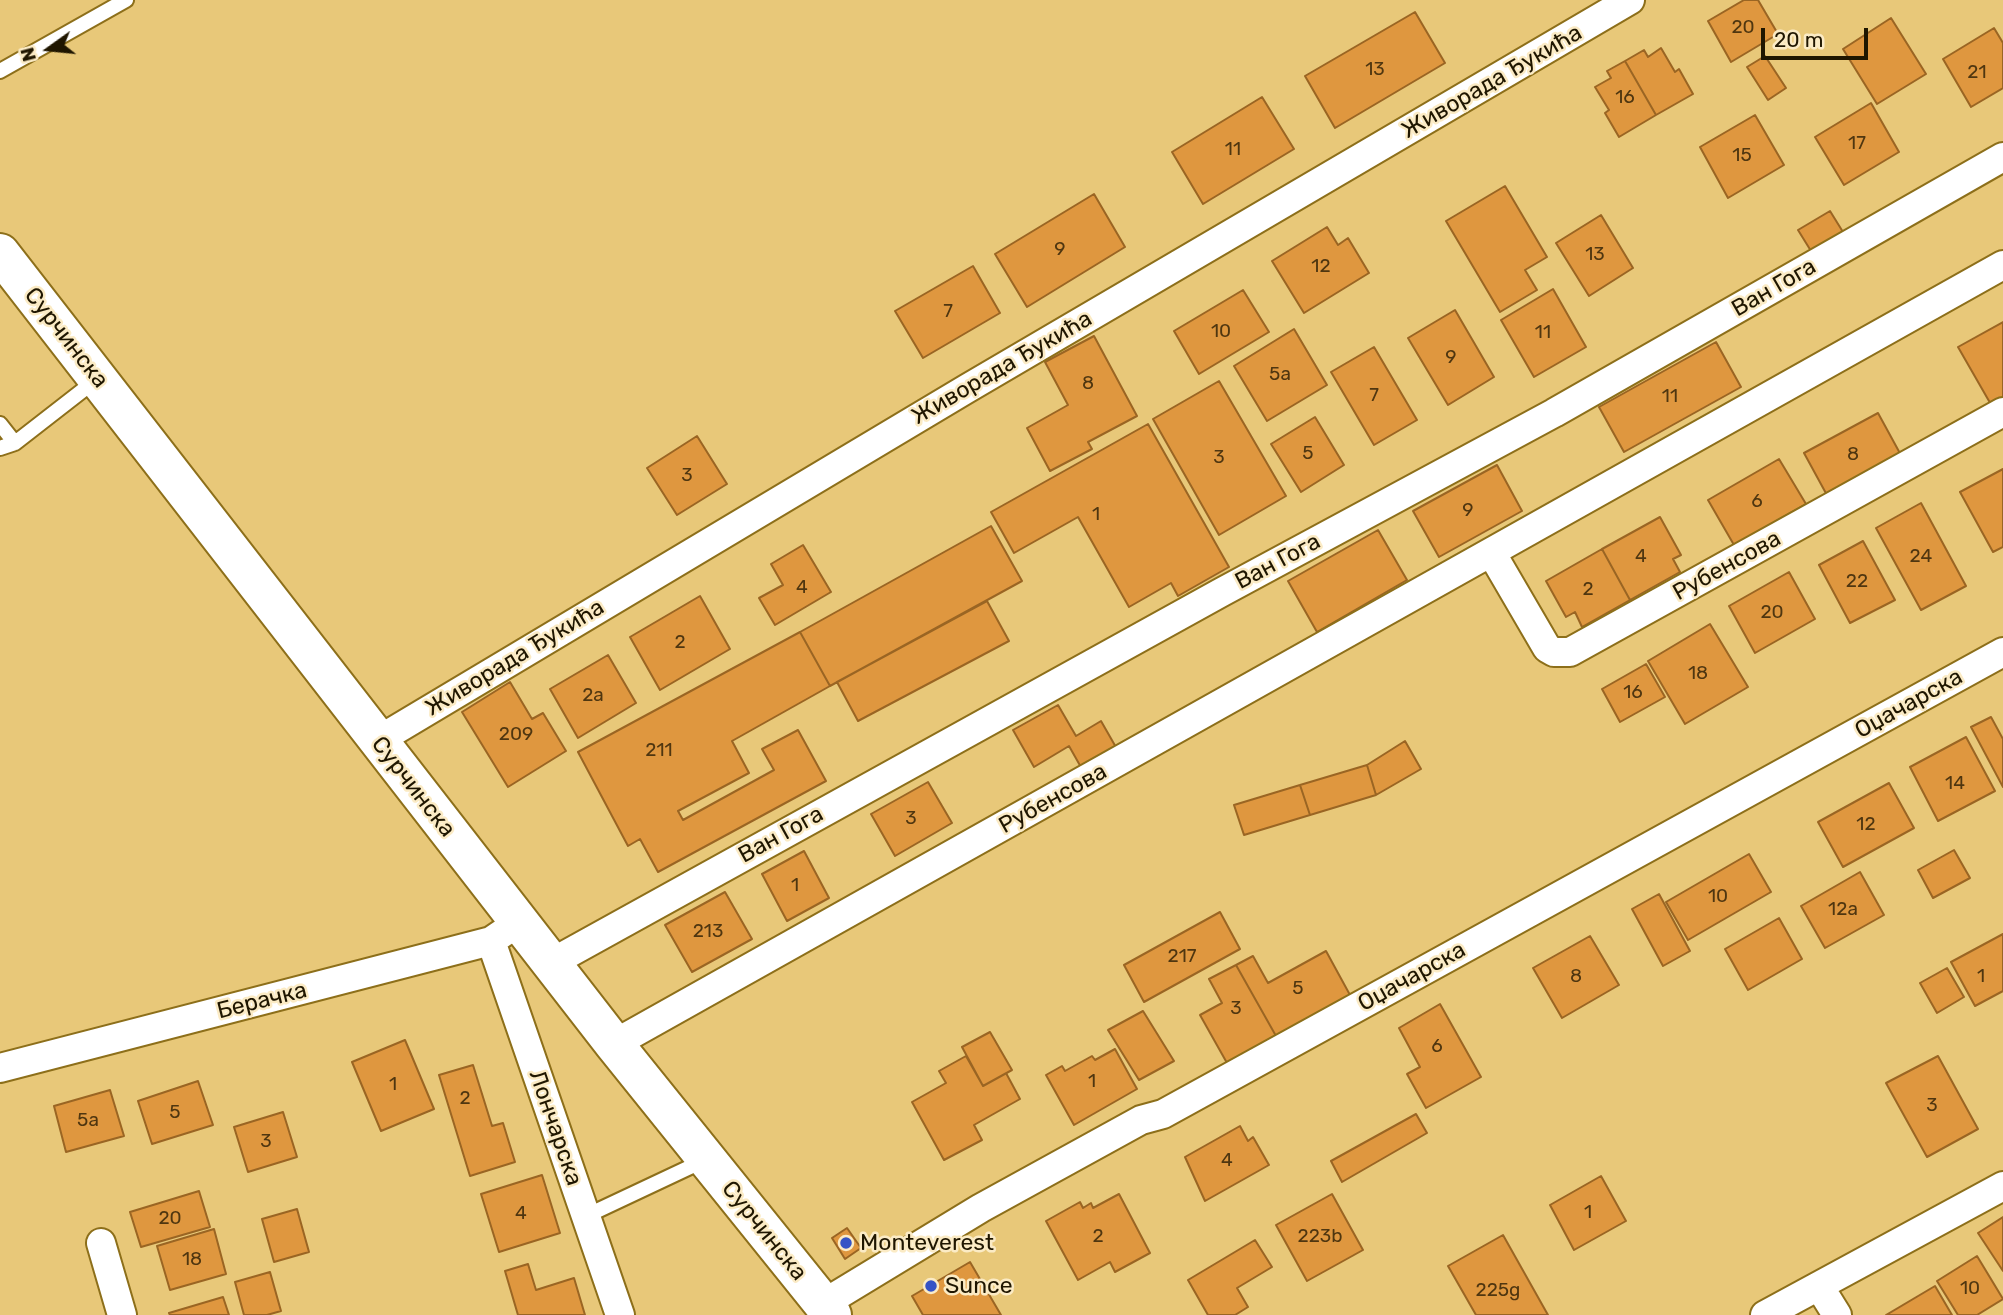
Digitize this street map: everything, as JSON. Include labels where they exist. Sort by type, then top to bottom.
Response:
[{"type":"main road","name":"Сурчинска","points":[[0,253],[377,741],[505,932],[551,963],[827,1309]]},
{"type":"street","name":"Живорада Ђукића","points":[[377,741],[968,388],[1630,0]]},
{"type":"street","name":"Ван Гога","points":[[551,963],[1222,592],[1554,413],[2003,157]]},
{"type":"street","name":"Рубенсова","points":[[614,1044],[2003,265]]},
{"type":"street","name":"Рубенсова","points":[[1491,552],[1547,648],[1554,652],[1570,652],[2003,412]]},
{"type":"street","name":"Оџачарска","points":[[827,1309],[982,1208],[1141,1120],[1155,1118],[1175,1108],[2003,652]]},
{"type":"street","name":"Берачка","points":[[0,1068],[505,932]]},
{"type":"street","name":"Лончарска","points":[[505,932],[586,1216],[620,1315]]},
{"type":"street","points":[[1765,1315],[2003,1186]]},
{"type":"street","points":[[101,1243],[122,1315]]},
{"type":"street","points":[[1819,1286],[1837,1315]]},
{"type":"lane","points":[[0,71],[126,0]]},
{"type":"lane","points":[[0,448],[15,443],[97,380]]},
{"type":"lane","points":[[0,424],[15,443]]},
{"type":"lane","points":[[586,1216],[706,1160]]},
{"type":"building","points":[[1744,0],[1758,0],[1778,34],[1731,62],[1708,21]]},
{"type":"building","points":[[1415,12],[1445,63],[1335,128],[1305,76]]},
{"type":"building","points":[[1891,18],[1926,74],[1877,104],[1843,49]]},
{"type":"building","points":[[1994,28],[2003,43],[2003,88],[1971,107],[1943,59]]},
{"type":"building","points":[[1661,48],[1675,72],[1679,69],[1693,94],[1656,115],[1625,61],[1644,50],[1648,57]]},
{"type":"building","points":[[1765,56],[1786,88],[1768,100],[1747,67]]},
{"type":"building","points":[[1625,61],[1656,115],[1619,137],[1605,113],[1609,110],[1595,87],[1611,78],[1607,71]]},
{"type":"building","points":[[1262,97],[1294,149],[1203,204],[1172,152]]},
{"type":"building","points":[[1871,103],[1899,152],[1844,185],[1815,137]]},
{"type":"building","points":[[1755,115],[1784,165],[1728,198],[1700,147]]},
{"type":"building","points":[[1505,186],[1547,257],[1525,270],[1537,290],[1500,312],[1446,221]]},
{"type":"building","points":[[1094,194],[1125,247],[1027,307],[995,254]]},
{"type":"building","points":[[1830,211],[1843,232],[1811,251],[1798,230]]},
{"type":"building","points":[[1601,215],[1633,268],[1589,296],[1556,243]]},
{"type":"building","points":[[1327,227],[1338,245],[1348,238],[1369,273],[1304,313],[1272,261]]},
{"type":"building","points":[[973,266],[1000,313],[923,358],[895,311]]},
{"type":"building","points":[[1553,289],[1586,347],[1534,377],[1501,320]]},
{"type":"building","points":[[1243,290],[1269,332],[1199,374],[1174,331]]},
{"type":"building","points":[[1455,310],[1494,377],[1448,405],[1408,338]]},
{"type":"building","points":[[2003,322],[2003,402],[1993,408],[1958,347]]},
{"type":"building","points":[[1294,329],[1327,385],[1267,421],[1234,366]]},
{"type":"building","points":[[1094,336],[1137,416],[1088,442],[1092,449],[1050,471],[1027,428],[1068,405],[1045,362]]},
{"type":"building","points":[[1716,342],[1741,387],[1624,452],[1599,407]]},
{"type":"building","points":[[1374,347],[1417,420],[1374,445],[1331,372]]},
{"type":"building","points":[[1219,381],[1286,496],[1219,535],[1153,419]]},
{"type":"building","points":[[1878,413],[1902,457],[1828,497],[1804,453]]},
{"type":"building","points":[[1315,417],[1344,465],[1301,492],[1271,444]]},
{"type":"building","points":[[1148,424],[1229,567],[1178,596],[1171,583],[1129,607],[1078,517],[1014,553],[991,512]]},
{"type":"building","points":[[697,436],[727,484],[677,515],[647,468]]},
{"type":"building","points":[[1779,459],[1806,504],[1734,545],[1708,500]]},
{"type":"building","points":[[1497,465],[1522,511],[1439,557],[1413,511]]},
{"type":"building","points":[[2003,469],[2003,547],[1993,552],[1960,492]]},
{"type":"building","points":[[1921,503],[1966,586],[1921,610],[1876,528]]},
{"type":"building","points":[[1660,517],[1681,555],[1673,559],[1680,572],[1630,600],[1602,549]]},
{"type":"building","points":[[991,526],[1022,581],[830,686],[800,632]]},
{"type":"building","points":[[1378,530],[1407,580],[1317,632],[1288,581]]},
{"type":"building","points":[[1863,541],[1895,600],[1850,623],[1819,565]]},
{"type":"building","points":[[803,545],[831,592],[775,625],[759,598],[783,585],[771,564]]},
{"type":"building","points":[[1602,549],[1630,600],[1582,627],[1575,612],[1566,617],[1546,581]]},
{"type":"building","points":[[1789,572],[1815,619],[1755,653],[1729,606]]},
{"type":"building","points":[[700,596],[730,649],[660,690],[630,637]]},
{"type":"building","points":[[987,601],[1009,641],[858,721],[837,682]]},
{"type":"building","points":[[1710,624],[1748,687],[1685,724],[1648,661]]},
{"type":"building","points":[[800,632],[830,686],[732,741],[749,773],[678,811],[683,820],[774,770],[762,749],[798,730],[826,781],[658,872],[640,839],[628,846],[578,752]]},
{"type":"building","points":[[608,655],[636,703],[578,738],[550,689]]},
{"type":"building","points":[[1646,664],[1665,697],[1620,722],[1602,689]]},
{"type":"building","points":[[510,682],[532,719],[543,713],[566,751],[508,787],[462,712]]},
{"type":"building","points":[[1058,705],[1076,736],[1101,721],[1117,749],[1082,769],[1069,746],[1034,767],[1013,730]]},
{"type":"building","points":[[1991,717],[2003,739],[2003,787],[1971,727]]},
{"type":"building","points":[[1966,737],[1995,791],[1938,821],[1910,767]]},
{"type":"building","points":[[1405,741],[1421,769],[1376,795],[1367,765]]},
{"type":"building","points":[[1367,765],[1376,795],[1310,815],[1300,785]]},
{"type":"building","points":[[928,782],[952,823],[895,856],[871,814]]},
{"type":"building","points":[[1889,783],[1914,828],[1843,867],[1818,822]]},
{"type":"building","points":[[1300,785],[1310,815],[1244,835],[1234,805]]},
{"type":"building","points":[[1954,850],[1970,878],[1933,898],[1918,870]]},
{"type":"building","points":[[804,851],[829,898],[787,921],[762,874]]},
{"type":"building","points":[[1749,854],[1771,892],[1688,940],[1666,902]]},
{"type":"building","points":[[1860,872],[1884,915],[1825,948],[1801,906]]},
{"type":"building","points":[[725,892],[752,939],[692,972],[665,925]]},
{"type":"building","points":[[1659,894],[1690,951],[1663,966],[1632,909]]},
{"type":"building","points":[[1220,912],[1240,949],[1144,1002],[1124,965]]},
{"type":"building","points":[[1779,918],[1802,959],[1748,990],[1725,949]]},
{"type":"building","points":[[2003,934],[2003,991],[1975,1006],[1951,962]]},
{"type":"building","points":[[1590,936],[1619,985],[1562,1018],[1533,968]]},
{"type":"building","points":[[1326,951],[1350,995],[1276,1036],[1236,965],[1253,956],[1268,983]]},
{"type":"building","points":[[1236,965],[1276,1036],[1227,1063],[1200,1015],[1222,1003],[1209,979]]},
{"type":"building","points":[[1947,968],[1964,997],[1937,1013],[1920,983]]},
{"type":"building","points":[[1440,1004],[1481,1077],[1426,1108],[1407,1074],[1420,1067],[1399,1028]]},
{"type":"building","points":[[1143,1011],[1174,1061],[1139,1080],[1108,1030]]},
{"type":"building","points":[[990,1032],[1012,1070],[983,1086],[962,1047]]},
{"type":"building","points":[[405,1040],[434,1109],[381,1131],[352,1062]]},
{"type":"building","points":[[1115,1049],[1137,1089],[1074,1125],[1046,1075],[1062,1066],[1065,1071],[1092,1056],[1095,1060]]},
{"type":"building","points":[[966,1056],[983,1086],[1006,1073],[1020,1099],[974,1125],[982,1140],[944,1160],[912,1102],[946,1083],[939,1071]]},
{"type":"building","points":[[1938,1056],[1978,1129],[1927,1157],[1886,1083]]},
{"type":"building","points":[[473,1065],[492,1126],[503,1123],[515,1162],[470,1176],[439,1075]]},
{"type":"building","points":[[198,1081],[213,1125],[152,1144],[138,1101]]},
{"type":"building","points":[[110,1090],[124,1136],[66,1152],[54,1106]]},
{"type":"building","points":[[283,1112],[297,1157],[248,1172],[234,1127]]},
{"type":"building","points":[[1416,1114],[1427,1133],[1342,1182],[1331,1161]]},
{"type":"building","points":[[1240,1126],[1248,1141],[1253,1137],[1269,1165],[1205,1201],[1185,1157]]},
{"type":"building","points":[[542,1175],[560,1233],[499,1252],[481,1194]]},
{"type":"building","points":[[1601,1176],[1626,1221],[1574,1250],[1550,1205]]},
{"type":"building","points":[[199,1191],[210,1227],[141,1247],[130,1212]]},
{"type":"building","points":[[1119,1194],[1150,1253],[1115,1272],[1110,1262],[1078,1280],[1046,1221],[1080,1202],[1083,1208],[1091,1203],[1093,1208]]},
{"type":"building","points":[[1332,1194],[1363,1250],[1307,1281],[1276,1225]]},
{"type":"building","points":[[297,1209],[309,1252],[274,1262],[262,1219]]},
{"type":"building","points":[[2003,1217],[2003,1271],[1978,1233]]},
{"type":"building","name":"Monteverest","points":[[847,1228],[861,1248],[845,1259],[832,1238]]},
{"type":"building","points":[[214,1229],[226,1274],[170,1290],[157,1246]]},
{"type":"building","points":[[1503,1235],[1548,1315],[1476,1315],[1448,1266]]},
{"type":"building","points":[[1255,1240],[1272,1267],[1237,1288],[1248,1307],[1235,1315],[1208,1315],[1188,1280]]},
{"type":"building","points":[[1977,1256],[2003,1299],[1977,1315],[1958,1315],[1937,1281]]},
{"type":"building","points":[[970,1262],[1001,1315],[923,1315],[912,1296]]},
{"type":"building","points":[[528,1264],[536,1290],[574,1278],[585,1315],[518,1315],[505,1271]]},
{"type":"building","points":[[270,1272],[281,1311],[267,1315],[244,1315],[235,1282]]},
{"type":"building","points":[[1935,1286],[1952,1315],[1886,1315]]},
{"type":"building","points":[[223,1297],[229,1315],[169,1313]]},
{"type":"place","name":"Monteverest","points":[[846,1243]]},
{"type":"place","name":"Sunce","points":[[931,1286]]}]
